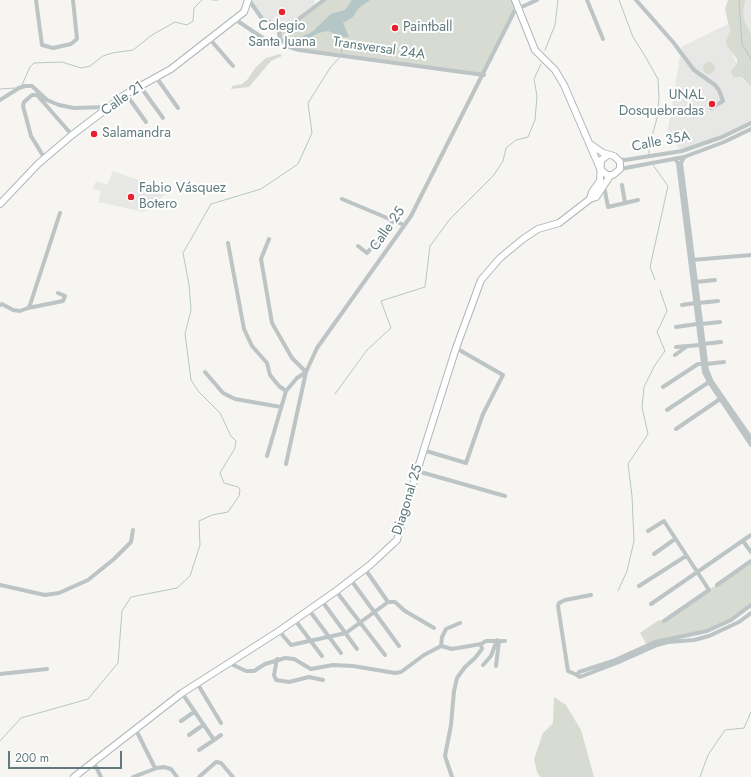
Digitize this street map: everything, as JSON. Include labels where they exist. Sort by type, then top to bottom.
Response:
[{"type":"street","points":[[36,0],[42,45],[53,48],[71,44],[77,39],[73,0]]},
{"type":"street","points":[[248,0],[263,20],[283,26],[291,25],[324,0]]},
{"type":"street","name":"Calle 21","points":[[0,204],[38,164],[107,107],[126,94],[172,69],[209,38],[236,20],[244,12],[248,0]]},
{"type":"street","points":[[314,0],[315,6]]},
{"type":"street","points":[[515,0],[535,50],[562,79],[589,143],[600,168],[604,174],[610,176],[616,174],[622,168],[618,159],[614,156],[598,151],[589,143]]},
{"type":"street","points":[[518,8],[537,0]]},
{"type":"street","points":[[587,0],[603,40]]},
{"type":"street","points":[[636,0],[673,42],[694,70],[715,85],[719,90],[723,101],[711,108]]},
{"type":"street","name":"Calle 25","points":[[286,464],[306,372],[317,348],[404,225],[412,216],[484,75],[515,10],[518,8]]},
{"type":"street","points":[[236,20],[263,38]]},
{"type":"street","name":"Transversal 24A","points":[[283,26],[279,33],[280,39],[284,44],[299,50],[484,75]]},
{"type":"street","points":[[209,38],[233,66]]},
{"type":"street","points":[[156,77],[178,108]]},
{"type":"street","points":[[0,100],[19,88],[32,86],[48,100],[59,105],[74,108],[107,107]]},
{"type":"street","points":[[140,86],[163,118]]},
{"type":"street","points":[[126,94],[146,122]]},
{"type":"street","points":[[42,154],[31,136],[23,106],[24,102],[32,95],[37,95],[72,135]]},
{"type":"street","name":"Calle 35A","points":[[618,159],[625,160],[666,154],[693,148],[722,137],[751,123]]},
{"type":"street","name":"Calle 35A","points":[[622,168],[684,157],[724,142],[751,129]]},
{"type":"street","points":[[608,155],[603,158],[600,168],[608,207],[638,200]]},
{"type":"street","points":[[684,157],[681,163],[691,260],[704,364],[708,382],[751,445]]},
{"type":"street","points":[[674,159],[678,163],[691,260],[696,282],[696,303]]},
{"type":"street","name":"Diagonal 25","points":[[590,199],[601,176]]},
{"type":"street","name":"Diagonal 25","points":[[74,777],[135,728],[182,693],[279,631],[336,591],[365,569],[397,540],[416,471],[478,285],[500,258],[523,239],[538,229],[564,220],[590,199],[596,197],[610,176]]},
{"type":"street","points":[[622,185],[625,203]]},
{"type":"street","points":[[342,199],[404,225]]},
{"type":"street","points":[[28,308],[60,213]]},
{"type":"street","points":[[358,246],[367,253],[393,221]]},
{"type":"street","points":[[267,456],[286,391],[297,378],[306,372],[292,358],[272,323],[261,259],[269,239]]},
{"type":"street","points":[[228,243],[246,333],[252,346],[267,363],[270,375],[279,386],[286,391]]},
{"type":"street","points":[[691,260],[751,255]]},
{"type":"street","points":[[696,282],[715,280]]},
{"type":"street","points":[[0,305],[2,304],[13,310],[20,311],[60,302],[66,299],[65,296],[58,293]]},
{"type":"street","points":[[682,304],[718,300]]},
{"type":"street","points":[[676,327],[720,322]]},
{"type":"street","points":[[676,347],[721,342]]},
{"type":"street","points":[[675,355],[688,346]]},
{"type":"street","points":[[424,450],[466,464],[483,414],[503,375],[456,348]]},
{"type":"street","points":[[663,387],[698,364],[724,362]]},
{"type":"street","points":[[704,364],[712,382],[751,438]]},
{"type":"street","points":[[205,372],[223,393],[235,399],[282,408]]},
{"type":"street","points":[[667,410],[708,382]]},
{"type":"street","points":[[676,429],[720,399]]},
{"type":"street","points":[[416,471],[506,496]]},
{"type":"street","points":[[648,531],[664,521],[709,590],[664,621]]},
{"type":"street","points":[[0,585],[45,595],[58,593],[88,580],[114,560],[131,542],[133,530]]},
{"type":"street","points":[[651,604],[751,535]]},
{"type":"street","points":[[654,554],[675,539]]},
{"type":"street","points":[[743,541],[751,552]]},
{"type":"street","points":[[639,586],[686,556]]},
{"type":"street","points":[[717,585],[751,561]]},
{"type":"street","points":[[365,569],[388,602]]},
{"type":"street","points":[[350,580],[399,646]]},
{"type":"street","points":[[336,591],[385,655]]},
{"type":"street","points":[[591,595],[565,600],[558,606],[568,671],[580,677],[657,645],[668,642],[690,641],[709,636],[751,613]]},
{"type":"street","points":[[322,601],[357,649]]},
{"type":"street","points":[[279,631],[291,645],[311,642],[346,633],[388,602],[395,602],[405,611],[434,628]]},
{"type":"street","points":[[576,676],[579,672],[613,661],[655,642],[667,638],[702,633],[732,619],[751,605]]},
{"type":"street","points":[[309,610],[341,653]]},
{"type":"street","points":[[732,619],[735,623]]},
{"type":"street","points":[[295,620],[322,656]]},
{"type":"street","points":[[441,646],[442,638],[446,629],[460,623]]},
{"type":"street","points":[[687,636],[690,641]]},
{"type":"street","points":[[484,665],[491,656],[498,640]]},
{"type":"street","points":[[496,666],[498,640]]},
{"type":"street","points":[[229,663],[246,671],[254,671],[277,659],[294,659],[311,669],[333,665],[353,666],[395,673],[400,672],[424,655],[441,646],[452,649],[481,644],[486,641],[505,640]]},
{"type":"street","points":[[452,777],[445,756],[451,725],[454,691],[457,678],[482,649],[481,644]]},
{"type":"street","points":[[277,659],[274,674],[276,680],[289,682],[309,677],[323,680]]},
{"type":"street","points":[[309,677],[311,669]]},
{"type":"street","points":[[0,674],[47,670]]},
{"type":"street","points":[[197,683],[222,723]]},
{"type":"street","points":[[182,693],[214,740]]},
{"type":"street","points":[[181,721],[194,712]]},
{"type":"street","points":[[189,735],[203,725]]},
{"type":"street","points":[[135,728],[155,768]]},
{"type":"street","points":[[199,750],[221,735]]},
{"type":"street","points":[[93,761],[101,777]]},
{"type":"street","points":[[199,777],[216,762],[221,763],[234,777]]},
{"type":"street","points":[[133,777],[155,768],[167,767],[171,769],[177,777]]},
{"type":"shaded area","name":"Colegio Santa Juana","points":[[249,0],[314,0],[315,6],[288,27],[263,20]]},
{"type":"shaded area","points":[[324,0],[515,0],[518,8],[484,75],[299,50],[285,44],[279,33],[283,26],[288,27]]},
{"type":"shaded area","points":[[352,0],[370,0],[359,8],[352,18],[343,23],[349,37],[343,37],[328,31],[318,33],[308,39],[302,39],[301,37],[312,32],[331,14],[345,10]]},
{"type":"shaded area","points":[[728,0],[745,0],[743,12],[744,20],[751,35],[751,86],[741,77],[734,77],[732,75],[731,70],[737,64],[737,59],[727,46],[726,40],[730,31],[725,9]]},
{"type":"shaded area","points":[[739,0],[751,0],[751,59]]},
{"type":"shaded area","name":"UNAL Dosquebradas","points":[[728,24],[730,31],[726,40],[737,64],[731,70],[751,86],[751,123],[722,137],[682,151],[667,136],[680,56],[684,53],[681,47]]},
{"type":"shaded area","points":[[280,54],[282,56],[271,61],[249,87],[231,89],[232,86],[242,84],[247,80],[256,67],[266,58]]},
{"type":"shaded area","points":[[707,62],[711,62],[715,68],[711,74],[707,74],[703,70],[703,66]]},
{"type":"shaded area","name":"Fabio Vásquez Botero","points":[[113,171],[169,191],[144,212],[98,202],[101,191],[93,189],[96,181],[107,185]]},
{"type":"shaded area","points":[[751,561],[751,605],[744,611],[702,633],[647,645],[640,633],[659,620],[664,621]]},
{"type":"shaded area","points":[[554,697],[566,705],[581,730],[594,777],[540,777],[537,772],[534,759],[543,733],[553,723]]},
{"type":"waterway","points":[[22,85],[30,67],[34,63],[62,62],[81,68],[90,66],[103,56],[133,50],[152,35],[175,22],[187,25],[193,21],[194,8],[202,0]]},
{"type":"waterway","points":[[212,0],[218,0]]},
{"type":"waterway","points":[[545,50],[555,25],[558,0]]},
{"type":"waterway","points":[[619,0],[633,37],[658,79],[659,98],[657,118],[649,148],[649,155]]},
{"type":"waterway","points":[[739,0],[742,44],[751,59]]},
{"type":"waterway","points":[[339,33],[342,54]]},
{"type":"waterway","points":[[0,741],[21,718],[88,699],[118,663],[122,611],[131,597],[177,588],[190,576],[200,545],[199,521],[212,515],[228,512],[239,496],[240,490],[238,487],[224,483],[220,473],[235,448],[236,441],[231,436],[220,413],[199,392],[191,380],[185,334],[191,310],[189,285],[183,253],[211,204],[261,189],[298,164],[312,133],[308,103],[330,68],[340,57]]},
{"type":"waterway","points":[[335,394],[367,350],[391,328],[381,301],[425,287],[430,246],[450,219],[493,176],[503,161],[506,148],[516,140],[528,137],[535,120],[537,96],[534,79],[541,64]]},
{"type":"waterway","points":[[0,89],[15,88]]},
{"type":"waterway","points":[[653,165],[668,186],[650,267],[655,280]]},
{"type":"waterway","points":[[618,591],[627,571],[634,541],[632,496],[628,464],[648,434],[642,407],[644,387],[655,365],[665,351],[657,332],[667,311],[660,290]]},
{"type":"waterway","points":[[700,777],[708,755],[725,730],[744,728],[751,712]]},
{"type":"place","name":"Colegio Santa Juana","points":[[282,12]]},
{"type":"place","name":"Paintball","points":[[395,28]]},
{"type":"place","name":"UNAL Dosquebradas","points":[[712,104]]},
{"type":"place","name":"Salamandra","points":[[94,134]]},
{"type":"place","name":"Fabio Vásquez Botero","points":[[131,197]]}]
